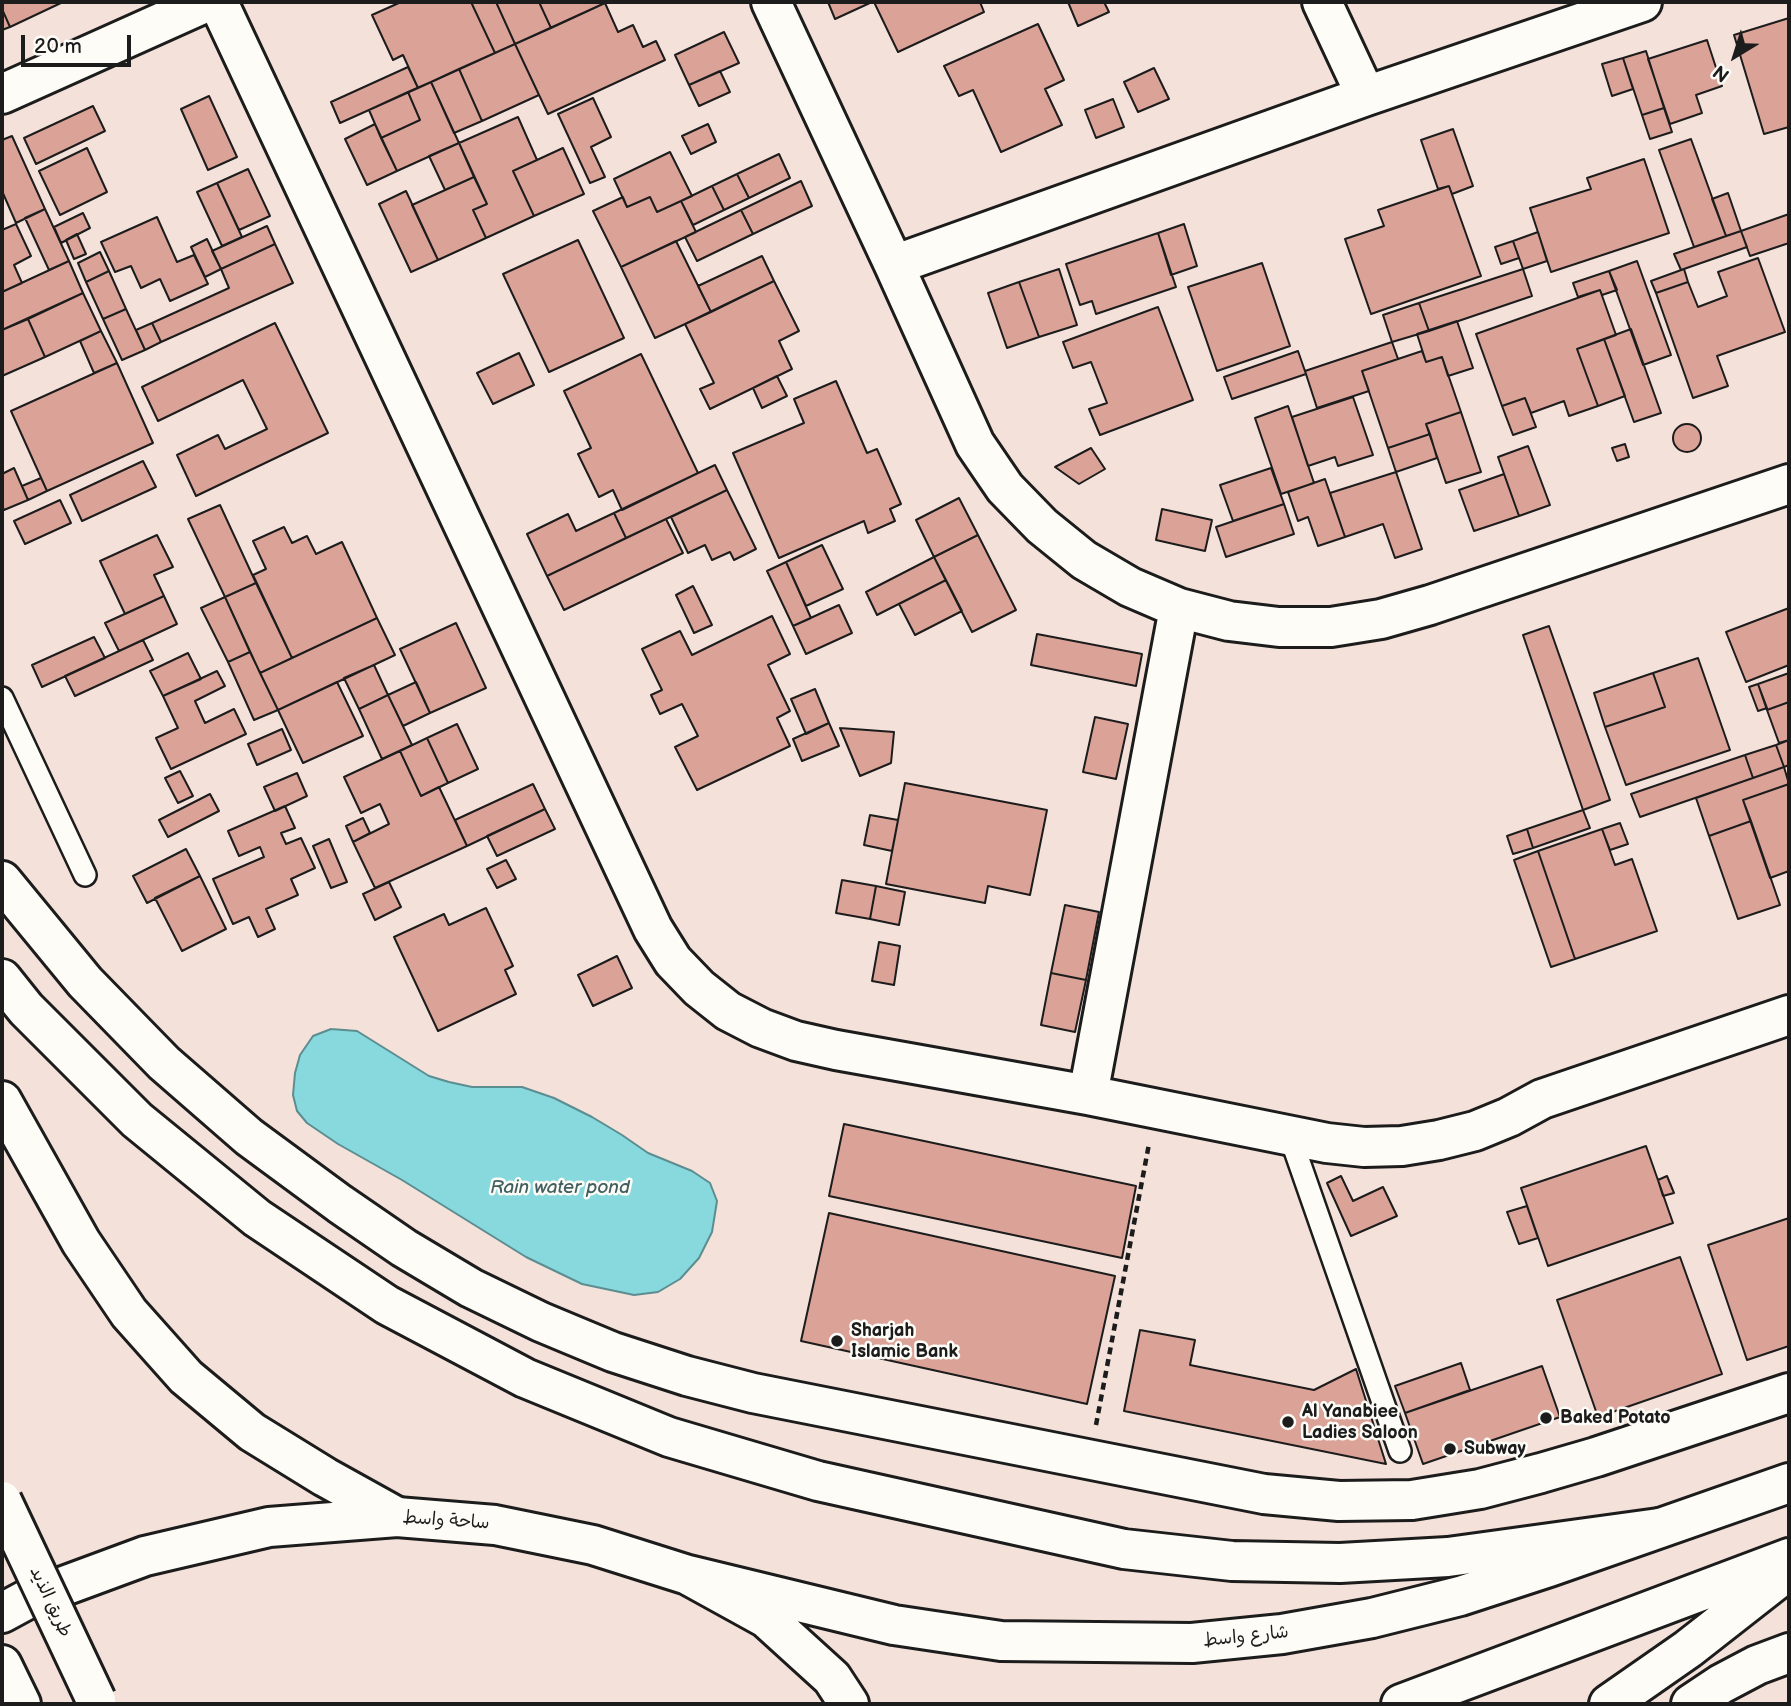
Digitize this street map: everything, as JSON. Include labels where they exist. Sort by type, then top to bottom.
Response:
[{"type":"main road","points":[[2,94],[207,2]]},
{"type":"main road","points":[[218,2],[653,929],[673,961],[699,988],[728,1011],[761,1028],[796,1041],[836,1050],[1088,1095],[1290,1136],[1542,1099],[1789,1015]]},
{"type":"main road","points":[[771,2],[975,444],[1005,488],[1042,526],[1084,560],[1130,587],[1179,608],[1229,621],[1279,627],[1331,626],[1381,619],[1430,605],[1789,484]]},
{"type":"main road","points":[[1322,2],[1366,96]]},
{"type":"main road","points":[[894,265],[1366,96],[1642,2]]},
{"type":"main road","points":[[1088,1095],[1179,608]]},
{"type":"main road","points":[[2,881],[85,982],[164,1063],[249,1137],[340,1204],[404,1248],[471,1287],[541,1322],[613,1352],[687,1376],[753,1393],[1264,1494],[1339,1501],[1412,1500],[1480,1489],[1609,1453],[1789,1392]]},
{"type":"main road","points":[[2,979],[26,1009],[136,1120],[257,1219],[387,1305],[513,1372],[669,1437],[818,1481],[1124,1549],[1232,1561],[1340,1563],[1448,1557],[1659,1528]]},
{"type":"main road","points":[[2,1101],[81,1241],[129,1313],[186,1377],[252,1432],[397,1517]]},
{"type":"main road","name":"شارع واسط","points":[[688,1575],[894,1625],[1001,1641],[1192,1643],[1282,1634],[1372,1618],[1460,1596],[1789,1483]]},
{"type":"main road","name":"طريق الذيد","points":[[2,1501],[97,1702]]},
{"type":"main road","name":"ساحة واسط","points":[[2,1612],[26,1600],[145,1556],[269,1527],[397,1517],[495,1525],[593,1545],[688,1575],[766,1618],[832,1678],[849,1704]]},
{"type":"main road","points":[[1401,1704],[1789,1558]]},
{"type":"main road","points":[[1609,1704],[1688,1649],[1789,1570]]},
{"type":"main road","points":[[1691,1704],[1721,1684],[1789,1653]]},
{"type":"main road","points":[[2,1665],[21,1704]]},
{"type":"lane","points":[[2,698],[85,875]]},
{"type":"lane","points":[[1290,1136],[1400,1451]]},
{"type":"path","points":[[1090,1460],[1155,1108]]},
{"type":"water","name":"Rain water pond","points":[[331,1029],[357,1031],[429,1076],[472,1087],[522,1087],[554,1098],[592,1117],[648,1153],[692,1171],[710,1183],[717,1201],[712,1232],[699,1258],[680,1279],[658,1292],[634,1295],[582,1284],[526,1257],[402,1180],[338,1144],[307,1123],[297,1111],[293,1095],[300,1055],[313,1036]]},
{"type":"building","points":[[2,2],[63,2],[10,27],[2,9]]},
{"type":"building","points":[[401,2],[471,2],[495,53],[418,88],[403,55],[393,60],[372,15]]},
{"type":"building","points":[[471,2],[496,2],[515,44],[495,53]]},
{"type":"building","points":[[496,2],[539,2],[551,28],[515,44]]},
{"type":"building","points":[[539,2],[604,2],[605,3],[551,28]]},
{"type":"building","points":[[828,2],[872,2],[835,19]]},
{"type":"building","points":[[874,2],[980,2],[984,12],[898,52]]},
{"type":"building","points":[[1068,2],[1104,2],[1109,12],[1078,26]]},
{"type":"building","points":[[605,3],[618,32],[633,25],[643,47],[656,41],[665,60],[548,114],[515,44]]},
{"type":"building","points":[[2,9],[10,27],[2,30]]},
{"type":"building","points":[[1789,18],[1789,127],[1764,134],[1734,35]]},
{"type":"building","points":[[1038,24],[1064,80],[1045,89],[1062,125],[1001,152],[973,90],[959,96],[944,66]]},
{"type":"building","points":[[724,32],[739,63],[689,85],[675,55]]},
{"type":"building","points":[[1707,40],[1722,86],[1696,95],[1702,113],[1670,124],[1648,59]]},
{"type":"building","points":[[515,44],[539,95],[482,121],[459,69]]},
{"type":"building","points":[[1646,51],[1664,108],[1642,115],[1623,58]]},
{"type":"building","points":[[1623,58],[1633,89],[1612,96],[1602,64]]},
{"type":"building","points":[[408,67],[418,88],[340,123],[331,102]]},
{"type":"building","points":[[1154,68],[1169,99],[1138,112],[1124,82]]},
{"type":"building","points":[[459,69],[482,121],[454,133],[431,82]]},
{"type":"building","points":[[720,71],[730,92],[699,106],[689,85]]},
{"type":"building","points":[[431,82],[459,143],[397,171],[381,138],[420,120],[408,92]]},
{"type":"building","points":[[408,92],[420,120],[381,138],[369,110]]},
{"type":"building","points":[[209,96],[237,157],[208,170],[181,109]]},
{"type":"building","points":[[593,98],[611,137],[591,147],[605,177],[590,183],[558,114]]},
{"type":"building","points":[[1113,99],[1124,127],[1096,138],[1085,110]]},
{"type":"building","points":[[93,106],[105,131],[36,164],[24,138]]},
{"type":"building","points":[[1664,108],[1672,132],[1650,139],[1642,115]]},
{"type":"building","points":[[518,117],[537,160],[513,171],[534,216],[486,238],[473,210],[487,204],[459,143]]},
{"type":"building","points":[[375,124],[397,171],[367,185],[345,139]]},
{"type":"building","points":[[708,124],[716,142],[691,154],[682,136]]},
{"type":"building","points":[[1453,129],[1473,186],[1452,194],[1449,186],[1438,189],[1421,140]]},
{"type":"building","points":[[12,136],[45,209],[16,223],[2,191],[2,140]]},
{"type":"building","points":[[1691,139],[1726,236],[1694,247],[1659,150]]},
{"type":"building","points":[[459,143],[474,177],[445,190],[429,156]]},
{"type":"building","points":[[87,148],[107,192],[60,215],[39,171]]},
{"type":"building","points":[[563,148],[584,194],[534,216],[513,171]]},
{"type":"building","points":[[670,152],[692,196],[657,212],[650,197],[627,207],[614,179]]},
{"type":"building","points":[[779,154],[790,178],[749,198],[737,174]]},
{"type":"building","points":[[1644,159],[1669,233],[1551,272],[1530,208],[1591,189],[1587,178]]},
{"type":"building","points":[[248,169],[270,216],[239,230],[217,183]]},
{"type":"building","points":[[737,174],[749,198],[724,210],[712,186]]},
{"type":"building","points":[[474,177],[487,204],[473,210],[486,238],[438,260],[412,205]]},
{"type":"building","points":[[801,181],[812,206],[753,234],[741,210]]},
{"type":"building","points":[[217,183],[242,237],[222,246],[197,192]]},
{"type":"building","points":[[712,186],[724,210],[693,225],[681,201]]},
{"type":"building","points":[[1449,186],[1481,276],[1371,314],[1345,239],[1384,226],[1378,210]]},
{"type":"building","points":[[406,191],[438,260],[411,272],[379,204]]},
{"type":"building","points":[[1728,193],[1741,231],[1726,236],[1712,199]]},
{"type":"building","points":[[623,197],[627,207],[650,197],[657,212],[681,201],[696,232],[621,267],[593,211]]},
{"type":"building","points":[[45,209],[69,261],[49,270],[25,218]]},
{"type":"building","points":[[741,210],[753,234],[697,261],[685,237]]},
{"type":"building","points":[[83,213],[90,228],[61,243],[54,227]]},
{"type":"building","points":[[1789,214],[1789,243],[1750,256],[1741,231]]},
{"type":"building","points":[[157,217],[177,262],[194,255],[208,284],[170,301],[160,279],[141,288],[131,266],[115,272],[101,242]]},
{"type":"building","points":[[16,224],[31,256],[14,265],[22,283],[2,292],[2,230]]},
{"type":"building","points":[[1184,224],[1197,266],[1171,275],[1158,233]]},
{"type":"building","points":[[267,226],[275,244],[221,269],[212,251]]},
{"type":"building","points":[[1741,231],[1747,247],[1681,270],[1674,254]]},
{"type":"building","points":[[1538,232],[1547,261],[1523,269],[1513,241]]},
{"type":"building","points":[[1158,233],[1176,287],[1096,314],[1092,301],[1080,305],[1066,264]]},
{"type":"building","points":[[77,234],[86,254],[74,259],[66,240]]},
{"type":"building","points":[[207,239],[221,269],[205,277],[191,247]]},
{"type":"building","points":[[578,240],[624,338],[549,372],[503,274]]},
{"type":"building","points":[[676,241],[711,312],[655,338],[621,267]]},
{"type":"building","points":[[1513,241],[1519,258],[1501,264],[1495,247]]},
{"type":"building","points":[[275,244],[293,283],[161,342],[152,323],[229,288],[221,269]]},
{"type":"building","points":[[100,252],[109,271],[86,282],[78,263]]},
{"type":"building","points":[[762,256],[774,281],[711,312],[698,286]]},
{"type":"building","points":[[1758,258],[1785,332],[1717,356],[1728,386],[1693,398],[1656,293],[1688,282],[1698,307],[1727,296],[1718,272]]},
{"type":"building","points":[[69,261],[83,293],[2,330],[2,292]]},
{"type":"building","points":[[1637,261],[1671,355],[1643,365],[1609,271]]},
{"type":"building","points":[[1262,263],[1290,346],[1217,371],[1188,287]]},
{"type":"building","points":[[1059,269],[1077,325],[1039,337],[1019,282]]},
{"type":"building","points":[[1523,269],[1532,296],[1429,331],[1419,303]]},
{"type":"building","points":[[1684,269],[1688,282],[1656,293],[1651,281]]},
{"type":"building","points":[[109,271],[126,309],[103,319],[86,282]]},
{"type":"building","points":[[1609,271],[1617,290],[1602,295],[1600,290],[1578,297],[1573,283]]},
{"type":"building","points":[[774,281],[799,331],[779,341],[792,369],[710,409],[700,389],[714,383],[685,324]]},
{"type":"building","points":[[1019,282],[1039,337],[1007,348],[988,293]]},
{"type":"building","points":[[1600,290],[1616,335],[1577,349],[1598,406],[1569,416],[1564,401],[1531,413],[1525,398],[1502,406],[1476,334]]},
{"type":"building","points":[[83,293],[101,331],[45,357],[28,319]]},
{"type":"building","points":[[1419,303],[1429,331],[1392,342],[1383,315]]},
{"type":"building","points":[[1158,307],[1193,400],[1100,435],[1089,409],[1107,403],[1091,362],[1073,368],[1063,342]]},
{"type":"building","points":[[126,309],[145,350],[122,360],[103,319]]},
{"type":"building","points":[[28,319],[45,357],[2,376],[2,330]]},
{"type":"building","points":[[1457,321],[1473,368],[1448,376],[1442,357],[1426,362],[1417,334]]},
{"type":"building","points":[[152,323],[161,342],[145,350],[136,330]]},
{"type":"building","points":[[275,323],[328,433],[196,496],[177,455],[218,435],[225,449],[267,429],[243,380],[158,421],[142,387]]},
{"type":"building","points":[[1631,329],[1661,413],[1634,422],[1604,339]]},
{"type":"building","points":[[101,331],[117,363],[94,373],[80,341]]},
{"type":"building","points":[[1604,339],[1625,396],[1598,406],[1577,349]]},
{"type":"building","points":[[1392,342],[1398,359],[1362,371],[1369,391],[1317,408],[1305,371]]},
{"type":"building","points":[[1298,351],[1306,374],[1232,399],[1224,377]]},
{"type":"building","points":[[1422,351],[1426,362],[1442,357],[1461,412],[1426,424],[1430,434],[1388,448],[1362,371]]},
{"type":"building","points":[[519,353],[534,385],[493,404],[477,373]]},
{"type":"building","points":[[641,354],[698,473],[622,510],[613,490],[599,497],[578,454],[591,448],[564,391]]},
{"type":"building","points":[[117,363],[153,443],[47,491],[11,411]]},
{"type":"building","points":[[777,376],[787,396],[762,408],[753,388]]},
{"type":"building","points":[[836,381],[867,453],[877,449],[901,504],[890,509],[895,521],[868,533],[864,521],[779,558],[733,453],[804,423],[794,399]]},
{"type":"building","points":[[1353,397],[1373,455],[1338,466],[1335,457],[1308,466],[1292,417]]},
{"type":"building","points":[[1525,398],[1536,427],[1513,435],[1502,406]]},
{"type":"building","points":[[1288,406],[1314,483],[1281,494],[1255,418]]},
{"type":"building","points":[[1461,412],[1481,472],[1446,483],[1426,424]]},
{"type":"building","points":[[1687,424],[1697,428],[1701,438],[1697,448],[1687,452],[1677,448],[1673,438],[1677,428]]},
{"type":"building","points":[[1430,434],[1437,458],[1396,472],[1388,448]]},
{"type":"building","points":[[1625,444],[1629,457],[1617,461],[1612,448]]},
{"type":"building","points":[[1528,446],[1550,505],[1519,516],[1498,457]]},
{"type":"building","points":[[1091,448],[1105,469],[1079,484],[1055,467]]},
{"type":"building","points":[[143,461],[156,487],[82,521],[70,495]]},
{"type":"building","points":[[715,465],[727,490],[626,538],[614,513]]},
{"type":"building","points":[[14,468],[28,500],[4,510],[2,474]]},
{"type":"building","points":[[1271,468],[1284,504],[1233,521],[1220,485]]},
{"type":"building","points":[[1396,472],[1422,549],[1395,558],[1383,524],[1345,537],[1330,493]]},
{"type":"building","points":[[1504,474],[1519,516],[1474,531],[1459,490]]},
{"type":"building","points":[[41,478],[47,491],[28,500],[22,486]]},
{"type":"building","points":[[1325,479],[1345,537],[1318,546],[1308,517],[1298,521],[1288,492]]},
{"type":"building","points":[[727,490],[756,549],[734,560],[730,552],[712,560],[705,545],[688,553],[671,517]]},
{"type":"building","points":[[959,498],[978,535],[934,557],[916,520]]},
{"type":"building","points":[[60,500],[71,523],[25,544],[14,521]]},
{"type":"building","points":[[1284,504],[1294,534],[1226,557],[1216,527]]},
{"type":"building","points":[[220,505],[256,583],[225,597],[188,519]]},
{"type":"building","points":[[1162,509],[1212,520],[1205,551],[1156,540]]},
{"type":"building","points":[[614,513],[626,538],[547,576],[527,534],[568,514],[576,531]]},
{"type":"building","points":[[666,519],[683,553],[564,610],[547,576]]},
{"type":"building","points":[[284,527],[292,543],[307,536],[316,554],[342,542],[377,618],[292,658],[253,575],[266,569],[253,541]]},
{"type":"building","points":[[157,535],[173,567],[154,575],[164,596],[125,614],[100,561]]},
{"type":"building","points":[[978,535],[1016,610],[972,632],[934,557]]},
{"type":"building","points":[[822,545],[843,589],[806,606],[786,562]]},
{"type":"building","points":[[934,557],[946,580],[877,615],[866,592]]},
{"type":"building","points":[[786,562],[811,618],[793,626],[767,571]]},
{"type":"building","points":[[946,580],[962,611],[915,635],[899,604]]},
{"type":"building","points":[[256,583],[292,658],[260,673],[225,597]]},
{"type":"building","points":[[693,586],[712,625],[694,633],[676,595]]},
{"type":"building","points":[[164,596],[177,624],[119,651],[105,623]]},
{"type":"building","points":[[225,597],[250,652],[228,662],[201,608]]},
{"type":"building","points":[[839,605],[852,633],[806,654],[793,626]]},
{"type":"building","points":[[1789,608],[1789,665],[1746,682],[1726,632]]},
{"type":"building","points":[[772,616],[790,654],[768,665],[790,711],[777,718],[790,746],[697,790],[675,747],[698,736],[682,704],[660,714],[651,695],[662,690],[642,649],[680,631],[692,655]]},
{"type":"building","points":[[377,618],[395,655],[278,710],[260,673]]},
{"type":"building","points":[[456,623],[486,688],[430,713],[400,649]]},
{"type":"building","points":[[1549,626],[1610,800],[1583,810],[1523,635]]},
{"type":"building","points":[[1037,634],[1142,654],[1136,686],[1031,665]]},
{"type":"building","points":[[94,637],[105,658],[42,687],[32,665]]},
{"type":"building","points":[[143,640],[153,660],[75,696],[65,676]]},
{"type":"building","points":[[250,652],[278,710],[254,720],[228,662]]},
{"type":"building","points":[[188,653],[201,679],[163,696],[150,671]]},
{"type":"building","points":[[1698,658],[1730,750],[1626,785],[1605,727],[1665,707],[1653,673]]},
{"type":"building","points":[[374,665],[388,695],[359,709],[344,678]]},
{"type":"building","points":[[217,671],[225,686],[195,701],[205,723],[234,709],[246,734],[171,769],[156,738],[178,728],[163,696]]},
{"type":"building","points":[[1653,673],[1665,707],[1605,727],[1594,693]]},
{"type":"building","points":[[1789,673],[1789,702],[1767,710],[1758,684]]},
{"type":"building","points":[[337,682],[363,736],[303,763],[278,710]]},
{"type":"building","points":[[416,682],[430,713],[403,726],[388,695]]},
{"type":"building","points":[[1758,684],[1767,708],[1758,711],[1749,687]]},
{"type":"building","points":[[815,689],[829,723],[806,734],[791,699]]},
{"type":"building","points":[[388,695],[412,745],[382,759],[359,709]]},
{"type":"building","points":[[1789,702],[1789,740],[1779,743],[1767,710]]},
{"type":"building","points":[[1095,717],[1128,724],[1116,779],[1083,772]]},
{"type":"building","points":[[829,723],[839,746],[802,761],[793,739]]},
{"type":"building","points":[[457,724],[478,769],[448,783],[427,738]]},
{"type":"building","points":[[840,728],[894,732],[891,763],[860,776]]},
{"type":"building","points":[[282,729],[291,750],[257,765],[248,744]]},
{"type":"building","points":[[427,738],[448,783],[421,796],[400,751]]},
{"type":"building","points":[[1789,740],[1789,765],[1784,767],[1776,745]]},
{"type":"building","points":[[1776,745],[1784,767],[1753,778],[1745,755]]},
{"type":"building","points":[[400,751],[421,796],[439,787],[467,846],[375,888],[353,842],[389,824],[380,804],[361,813],[344,777]]},
{"type":"building","points":[[1745,755],[1753,778],[1640,817],[1631,794]]},
{"type":"building","points":[[1784,767],[1789,784],[1743,800],[1751,821],[1709,836],[1696,798]]},
{"type":"building","points":[[180,771],[193,796],[178,803],[165,778]]},
{"type":"building","points":[[297,773],[307,796],[275,811],[264,787]]},
{"type":"building","points":[[905,783],[1047,810],[1030,895],[988,886],[985,903],[886,884]]},
{"type":"building","points":[[533,784],[545,809],[467,846],[455,820]]},
{"type":"building","points":[[1789,784],[1789,871],[1770,878],[1743,800]]},
{"type":"building","points":[[210,794],[219,811],[168,837],[159,820]]},
{"type":"building","points":[[285,806],[295,828],[281,833],[286,844],[301,838],[315,868],[291,879],[298,895],[266,909],[275,929],[258,937],[249,917],[233,924],[213,879],[264,857],[260,847],[239,856],[228,831]]},
{"type":"building","points":[[545,809],[555,829],[497,856],[487,836]]},
{"type":"building","points":[[1583,810],[1590,828],[1533,848],[1527,829]]},
{"type":"building","points":[[870,815],[898,820],[892,851],[864,845]]},
{"type":"building","points":[[363,818],[370,833],[353,842],[346,826]]},
{"type":"building","points":[[1751,821],[1780,905],[1738,919],[1709,836]]},
{"type":"building","points":[[1620,823],[1628,844],[1610,850],[1602,829]]},
{"type":"building","points":[[1527,829],[1533,848],[1513,854],[1507,836]]},
{"type":"building","points":[[1602,829],[1615,865],[1632,859],[1657,931],[1575,959],[1538,851]]},
{"type":"building","points":[[329,839],[347,882],[331,888],[313,846]]},
{"type":"building","points":[[186,849],[200,876],[147,903],[133,876]]},
{"type":"building","points":[[1538,851],[1575,959],[1551,967],[1514,860]]},
{"type":"building","points":[[506,860],[516,879],[497,888],[487,869]]},
{"type":"building","points":[[200,876],[226,929],[182,951],[155,898]]},
{"type":"building","points":[[842,880],[876,886],[870,919],[836,913]]},
{"type":"building","points":[[389,882],[401,907],[375,920],[363,894]]},
{"type":"building","points":[[876,886],[905,892],[899,925],[870,919]]},
{"type":"building","points":[[1065,905],[1099,912],[1086,980],[1051,973]]},
{"type":"building","points":[[486,908],[513,966],[505,970],[516,994],[438,1031],[394,937],[444,914],[449,925]]},
{"type":"building","points":[[879,942],[900,946],[894,985],[872,981]]},
{"type":"building","points":[[617,956],[632,988],[593,1006],[578,975]]},
{"type":"building","points":[[1051,973],[1086,980],[1075,1032],[1041,1025]]},
{"type":"building","points":[[844,1124],[1136,1186],[1122,1258],[829,1196]]},
{"type":"building","points":[[1646,1146],[1673,1223],[1548,1266],[1521,1188]]},
{"type":"building","points":[[1341,1176],[1353,1201],[1383,1187],[1397,1216],[1351,1236],[1327,1183]]},
{"type":"building","points":[[1667,1176],[1674,1193],[1663,1196],[1658,1180]]},
{"type":"building","points":[[1527,1206],[1538,1238],[1519,1244],[1507,1212]]},
{"type":"building","points":[[829,1213],[1115,1276],[1087,1404],[801,1341]]},
{"type":"building","points":[[1789,1218],[1789,1346],[1747,1360],[1708,1245]]},
{"type":"building","points":[[1680,1257],[1722,1374],[1598,1417],[1557,1300]]},
{"type":"building","points":[[1140,1330],[1195,1340],[1190,1365],[1314,1390],[1356,1369],[1386,1464],[1124,1411]]},
{"type":"building","points":[[1461,1363],[1470,1390],[1405,1413],[1395,1386]]},
{"type":"building","points":[[1542,1366],[1560,1417],[1423,1464],[1405,1413]]},
{"type":"place","name":"Sharjah Islamic Bank","points":[[837,1341]]},
{"type":"place","name":"Baked Potato","points":[[1546,1418]]},
{"type":"place","name":"Al Yanabiee Ladies Saloon","points":[[1288,1422]]},
{"type":"place","name":"Subway","points":[[1450,1449]]}]
